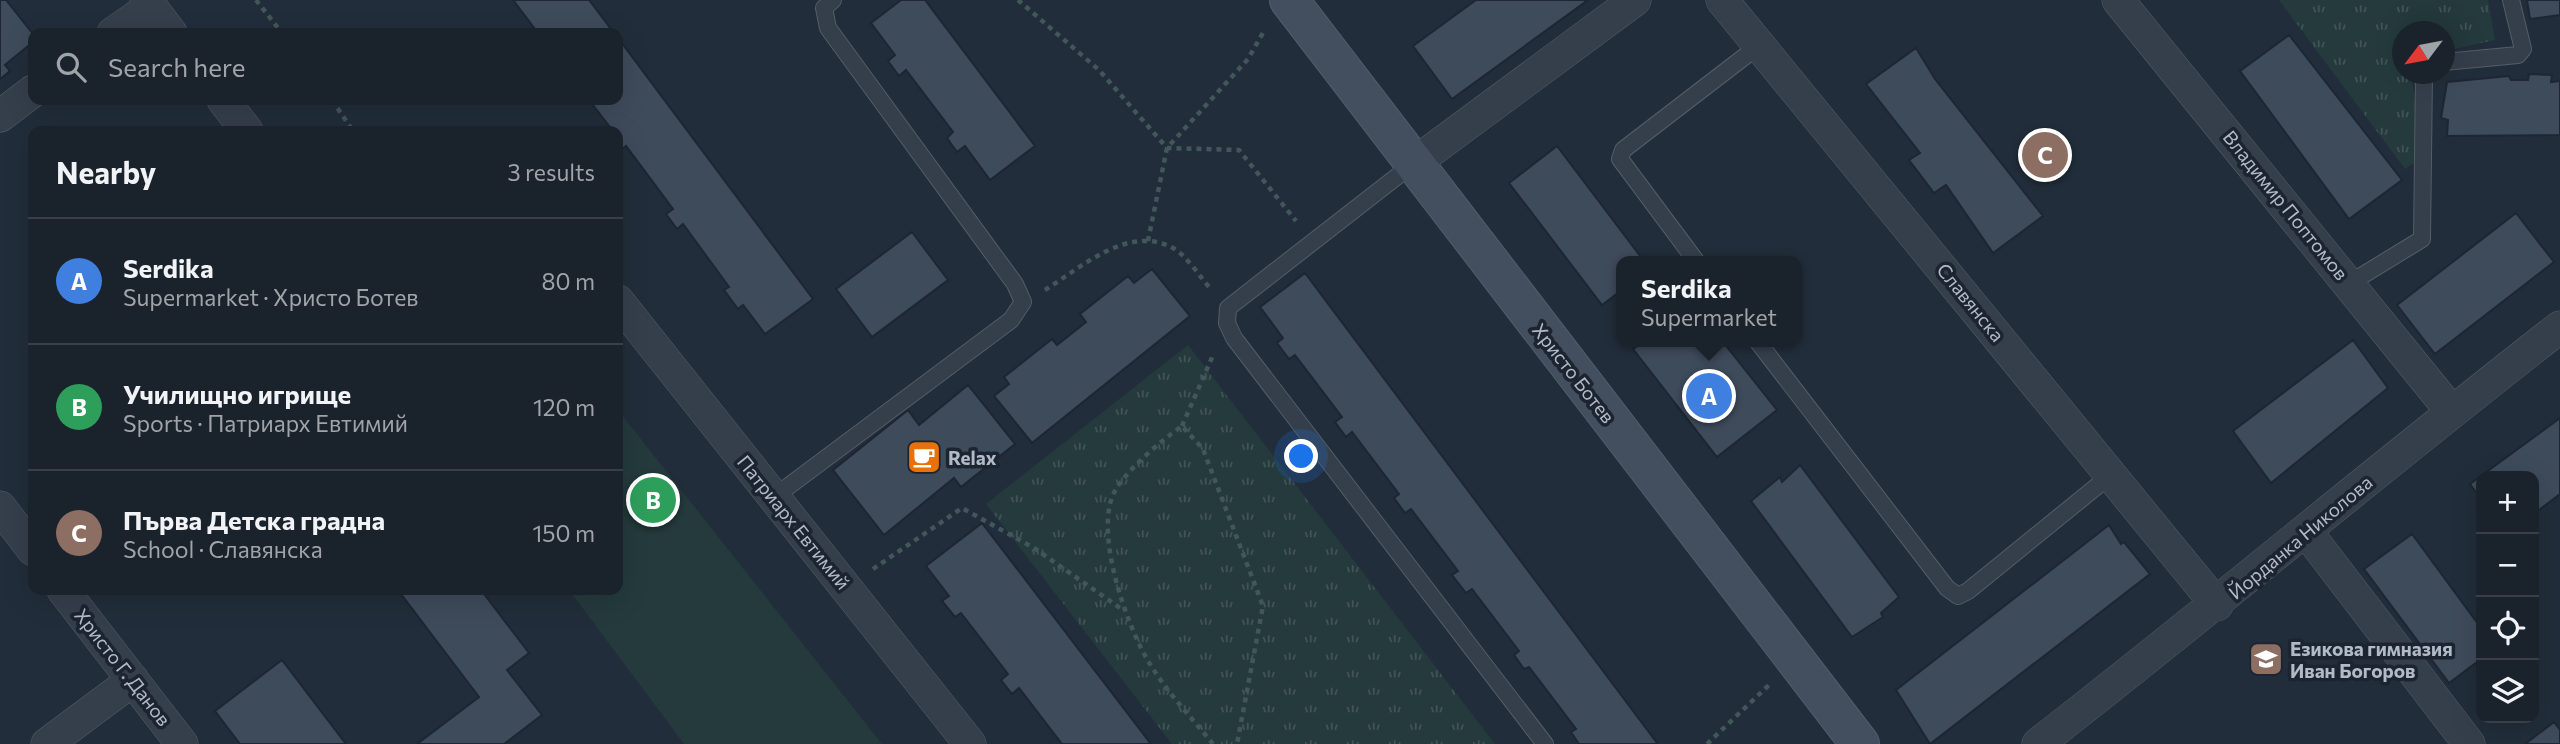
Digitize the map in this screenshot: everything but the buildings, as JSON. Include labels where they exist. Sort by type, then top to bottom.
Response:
[{"type":"street","points":[[1413,164],[1635,0]]},
{"type":"street","name":"Славянска","points":[[1723,0],[2217,605]]},
{"type":"street","name":"Владимир Поптомов","points":[[2118,0],[2452,412]]},
{"type":"street","points":[[120,28],[155,2],[169,28]]},
{"type":"street","name":"Христо Ботев","points":[[1279,12],[1413,164],[1860,744]]},
{"type":"street","points":[[0,116],[28,95]]},
{"type":"street","points":[[227,105],[243,126]]},
{"type":"street","name":"Патриарх Евтимий","points":[[623,307],[970,744]]},
{"type":"street","name":"Йорданка Николова","points":[[2038,744],[2217,605],[2560,327]]},
{"type":"street","points":[[0,507],[28,543]]},
{"type":"street","points":[[2306,531],[2469,744]]},
{"type":"street","name":"Христо Г. Данов","points":[[68,595],[182,744]]},
{"type":"street","points":[[47,744],[132,680]]},
{"type":"lane","points":[[774,497],[1011,320],[1023,302],[1015,284],[828,28],[824,8],[834,0]]},
{"type":"lane","points":[[2455,61],[2518,55],[2523,48],[2511,0]]},
{"type":"lane","points":[[1692,256],[1620,159],[1623,150],[1761,44]]},
{"type":"lane","points":[[2350,283],[2422,239],[2424,84]]},
{"type":"lane","points":[[1413,164],[1312,243],[1228,316],[1234,338],[1545,744]]},
{"type":"lane","points":[[1762,347],[1947,588],[1958,596],[1968,591],[2112,474]]},
{"type":"path","points":[[256,0],[278,28]]},
{"type":"path","points":[[1018,0],[1098,70],[1167,148],[1238,150],[1312,243]]},
{"type":"path","points":[[1148,241],[1167,148],[1248,60],[1279,12]]},
{"type":"path","points":[[335,105],[350,126]]},
{"type":"path","points":[[1023,302],[1126,241],[1148,241],[1174,249],[1228,316],[1182,426],[1164,439],[1115,491],[1107,533],[1123,610],[1147,661],[1213,744]]},
{"type":"path","points":[[1182,426],[1203,449],[1263,606],[1237,744]]},
{"type":"path","points":[[846,587],[962,508],[1034,548],[1123,610]]},
{"type":"path","points":[[1707,744],[1795,659]]},
{"type":"path","points":[[1719,734],[1722,744]]},
{"type":"green space","points":[[2279,0],[2488,0],[2495,40],[2455,49],[2455,21],[2392,21],[2392,84],[2412,84],[2423,157],[2405,169]]},
{"type":"green space","points":[[1188,345],[1495,744],[1172,744],[986,504]]},
{"type":"green space","points":[[623,416],[882,744],[684,744],[573,595],[623,595]]},
{"type":"place","name":"Първа Детска градна","points":[[2045,155]]},
{"type":"place","name":"Serdika","points":[[1709,396]]},
{"type":"place","name":"Relax","points":[[924,457]]},
{"type":"place","name":"Училищно игрище","points":[[653,500]]},
{"type":"place","name":"Езикова гимназия Иван Богоров","points":[[2266,659]]}]
